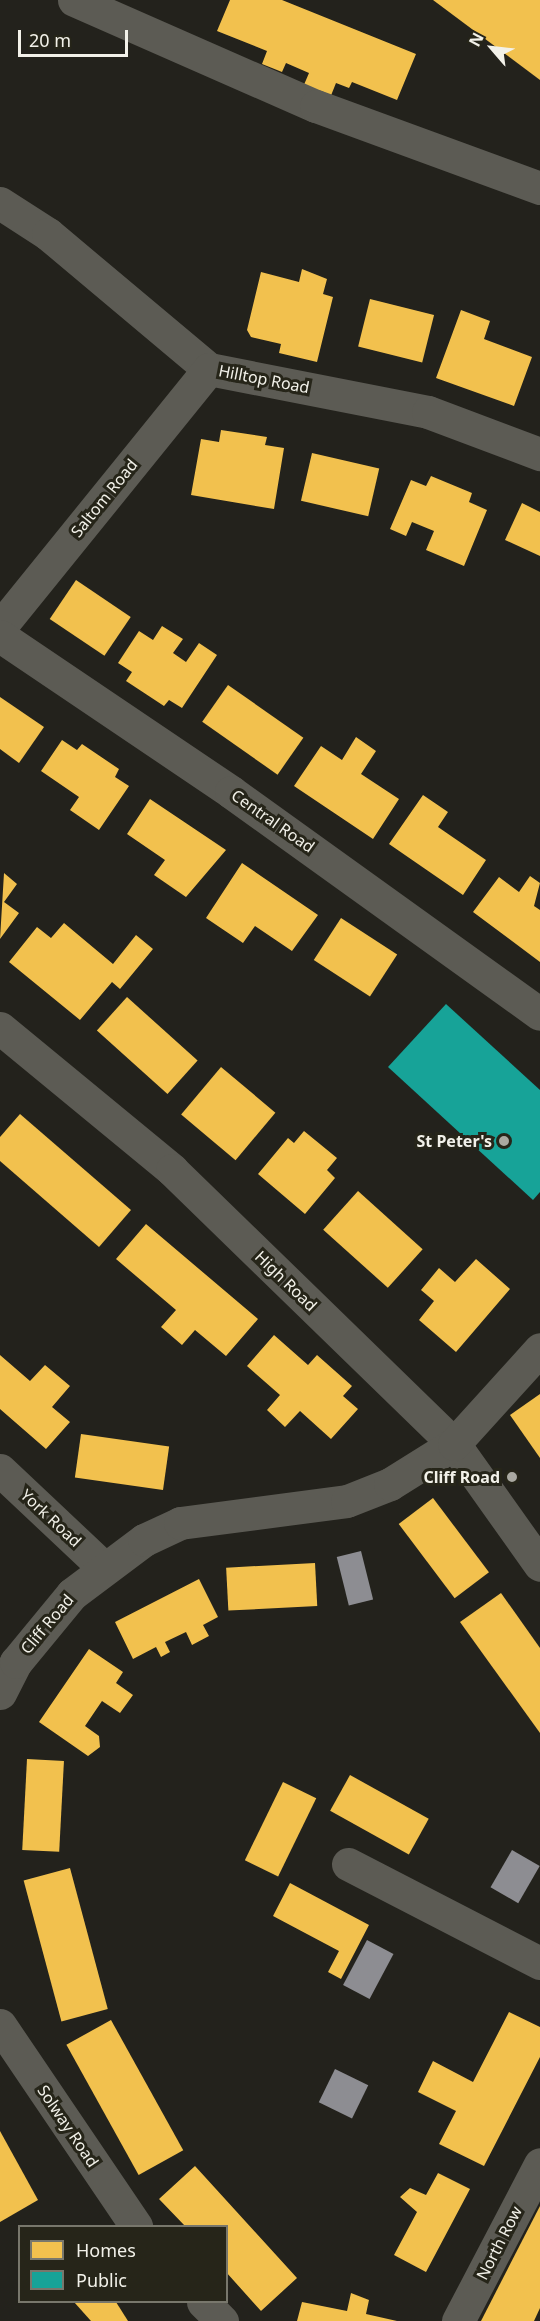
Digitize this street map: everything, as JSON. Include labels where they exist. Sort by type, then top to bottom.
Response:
[{"type":"street","points":[[74,0],[316,106],[540,188]]},
{"type":"street","name":"Hilltop Road","points":[[0,203],[48,234],[208,369],[428,412],[540,454]]},
{"type":"street","name":"Saltom Road","points":[[0,627],[208,369]]},
{"type":"street","name":"Central Road","points":[[0,636],[231,792],[540,1014]]},
{"type":"street","name":"High Road","points":[[0,1028],[172,1170],[454,1444],[540,1565]]},
{"type":"street","name":"Cliff Road","points":[[0,1693],[43,1626],[102,1566],[180,1523],[347,1502],[390,1484],[454,1444],[540,1349]]},
{"type":"street","name":"York Road","points":[[0,1470],[102,1566]]},
{"type":"street","points":[[348,1864],[540,1963]]},
{"type":"street","name":"Solway Road","points":[[0,2025],[135,2225]]},
{"type":"street","name":"North Row","points":[[459,2321],[540,2164]]},
{"type":"street","points":[[205,2303],[222,2321]]},
{"type":"building: Homes","points":[[230,0],[282,0],[416,54],[397,100],[352,82],[349,88],[336,83],[330,98],[303,87],[309,73],[286,63],[282,72],[262,64],[267,51],[217,31]]},
{"type":"building: Homes","points":[[433,0],[540,0],[540,80]]},
{"type":"building: Homes","points":[[302,269],[327,279],[323,294],[333,297],[317,362],[279,353],[281,344],[251,337],[247,330],[261,272],[299,282]]},
{"type":"building: Homes","points":[[370,299],[434,315],[422,363],[358,347]]},
{"type":"building: Homes","points":[[461,310],[490,321],[484,339],[532,357],[514,406],[436,378]]},
{"type":"building: Homes","points":[[221,430],[267,437],[265,445],[284,448],[274,509],[191,495],[201,439],[219,442]]},
{"type":"building: Homes","points":[[312,453],[379,469],[368,516],[301,501]]},
{"type":"building: Homes","points":[[431,476],[472,493],[469,502],[487,510],[464,566],[426,550],[434,531],[412,522],[406,536],[390,529],[411,480],[426,486]]},
{"type":"building: Homes","points":[[522,503],[540,512],[540,556],[505,540]]},
{"type":"building: Homes","points":[[76,580],[131,617],[104,656],[50,619]]},
{"type":"building: Homes","points":[[162,626],[183,639],[173,653],[186,662],[199,643],[217,655],[182,708],[169,700],[164,706],[126,681],[132,672],[118,663],[139,631],[153,640]]},
{"type":"building: Homes","points":[[228,685],[303,738],[278,775],[202,722]]},
{"type":"building: Homes","points":[[0,697],[44,727],[19,763],[0,749]]},
{"type":"building: Homes","points":[[356,737],[376,751],[361,774],[399,799],[373,839],[294,786],[321,746],[342,760]]},
{"type":"building: Homes","points":[[62,740],[77,750],[82,744],[119,769],[115,777],[129,786],[99,830],[70,810],[79,797],[41,771]]},
{"type":"building: Homes","points":[[423,795],[448,812],[438,827],[486,860],[463,895],[389,844]]},
{"type":"building: Homes","points":[[150,799],[226,850],[186,897],[154,875],[165,860],[127,834]]},
{"type":"building: Homes","points":[[242,863],[318,915],[292,951],[255,926],[243,943],[206,918]]},
{"type":"building: Homes","points":[[4,873],[17,884],[4,902],[19,913],[0,939]]},
{"type":"building: Homes","points":[[530,876],[540,883],[534,906],[540,910],[540,962],[473,912],[499,877],[519,892]]},
{"type":"building: Homes","points":[[341,918],[397,954],[370,996],[314,960]]},
{"type":"building: Homes","points":[[64,923],[113,964],[136,935],[153,949],[120,989],[112,982],[80,1020],[9,962],[37,927],[51,938]]},
{"type":"building: Homes","points":[[127,997],[198,1061],[167,1094],[97,1030]]},
{"type":"building: Homes","points":[[221,1067],[275,1113],[236,1160],[181,1114]]},
{"type":"building: Homes","points":[[20,1114],[131,1210],[99,1247],[0,1161],[0,1137]]},
{"type":"building: Homes","points":[[304,1131],[337,1158],[327,1170],[335,1178],[305,1214],[258,1174],[288,1138],[294,1143]]},
{"type":"building: Homes","points":[[358,1191],[423,1249],[388,1288],[323,1230]]},
{"type":"building: Homes","points":[[146,1224],[258,1319],[226,1356],[195,1330],[182,1345],[161,1327],[176,1310],[116,1259]]},
{"type":"building: Homes","points":[[476,1259],[510,1289],[456,1352],[419,1320],[434,1301],[421,1290],[439,1268],[455,1282]]},
{"type":"building: Homes","points":[[274,1335],[308,1365],[317,1355],[352,1386],[343,1396],[358,1409],[331,1439],[300,1411],[285,1427],[267,1410],[280,1395],[247,1366]]},
{"type":"building: Homes","points":[[0,1355],[30,1381],[45,1365],[70,1386],[52,1407],[70,1422],[46,1449],[0,1409]]},
{"type":"building: Homes","points":[[540,1394],[540,1458],[510,1415]]},
{"type":"building: Homes","points":[[81,1434],[169,1446],[163,1490],[75,1478]]},
{"type":"building: Homes","points":[[433,1498],[489,1572],[455,1598],[399,1524]]},
{"type":"building: Homes","points":[[315,1563],[317,1606],[228,1611],[226,1568]]},
{"type":"building: Homes","points":[[199,1579],[218,1617],[203,1625],[209,1636],[192,1645],[186,1632],[165,1642],[170,1652],[161,1657],[156,1647],[133,1659],[115,1622]]},
{"type":"building: Homes","points":[[501,1593],[540,1648],[540,1733],[460,1622]]},
{"type":"building: Homes","points":[[89,1649],[123,1672],[116,1683],[133,1695],[120,1713],[102,1701],[85,1726],[99,1736],[100,1747],[88,1756],[39,1722]]},
{"type":"building: Homes","points":[[27,1759],[64,1761],[59,1852],[22,1850]]},
{"type":"building: Homes","points":[[350,1775],[429,1819],[409,1854],[330,1811]]},
{"type":"building: Homes","points":[[283,1782],[316,1798],[278,1876],[245,1860]]},
{"type":"building: Homes","points":[[70,1868],[108,2009],[61,2021],[24,1880]]},
{"type":"building: Homes","points":[[290,1883],[369,1925],[341,1979],[328,1972],[339,1951],[273,1916]]},
{"type":"building: Homes","points":[[509,2012],[540,2027],[540,2057],[484,2166],[439,2144],[456,2111],[418,2092],[433,2061],[473,2082]]},
{"type":"building: Homes","points":[[111,2020],[183,2150],[139,2175],[66,2045]]},
{"type":"building: Homes","points":[[0,2131],[38,2200],[0,2222]]},
{"type":"building: Homes","points":[[195,2166],[297,2278],[261,2311],[228,2274],[228,2225],[184,2225],[159,2199]]},
{"type":"building: Homes","points":[[438,2173],[470,2189],[426,2272],[394,2255],[417,2212],[400,2197],[410,2188],[426,2195]]},
{"type":"building: Homes","points":[[540,2206],[540,2308],[534,2321],[481,2321]]},
{"type":"building: Homes","points":[[351,2293],[369,2300],[366,2314],[397,2321],[297,2321],[302,2302],[347,2311]]},
{"type":"building: Homes","points":[[75,2303],[117,2303],[128,2321],[91,2321]]},
{"type":"building: Public","name":"St Peter's","points":[[446,1004],[540,1090],[540,1192],[533,1200],[388,1067]]},
{"type":"building: Industry","points":[[361,1551],[373,1600],[349,1606],[337,1557]]},
{"type":"building: Industry","points":[[512,1850],[540,1866],[518,1903],[491,1887]]},
{"type":"building: Industry","points":[[367,1940],[393,1954],[370,1999],[343,1985]]},
{"type":"building: Industry","points":[[335,2069],[368,2085],[352,2118],[319,2102]]},
{"type":"place","name":"St Peter's","points":[[504,1141]]},
{"type":"place","name":"Cliff Road","points":[[512,1477]]}]
